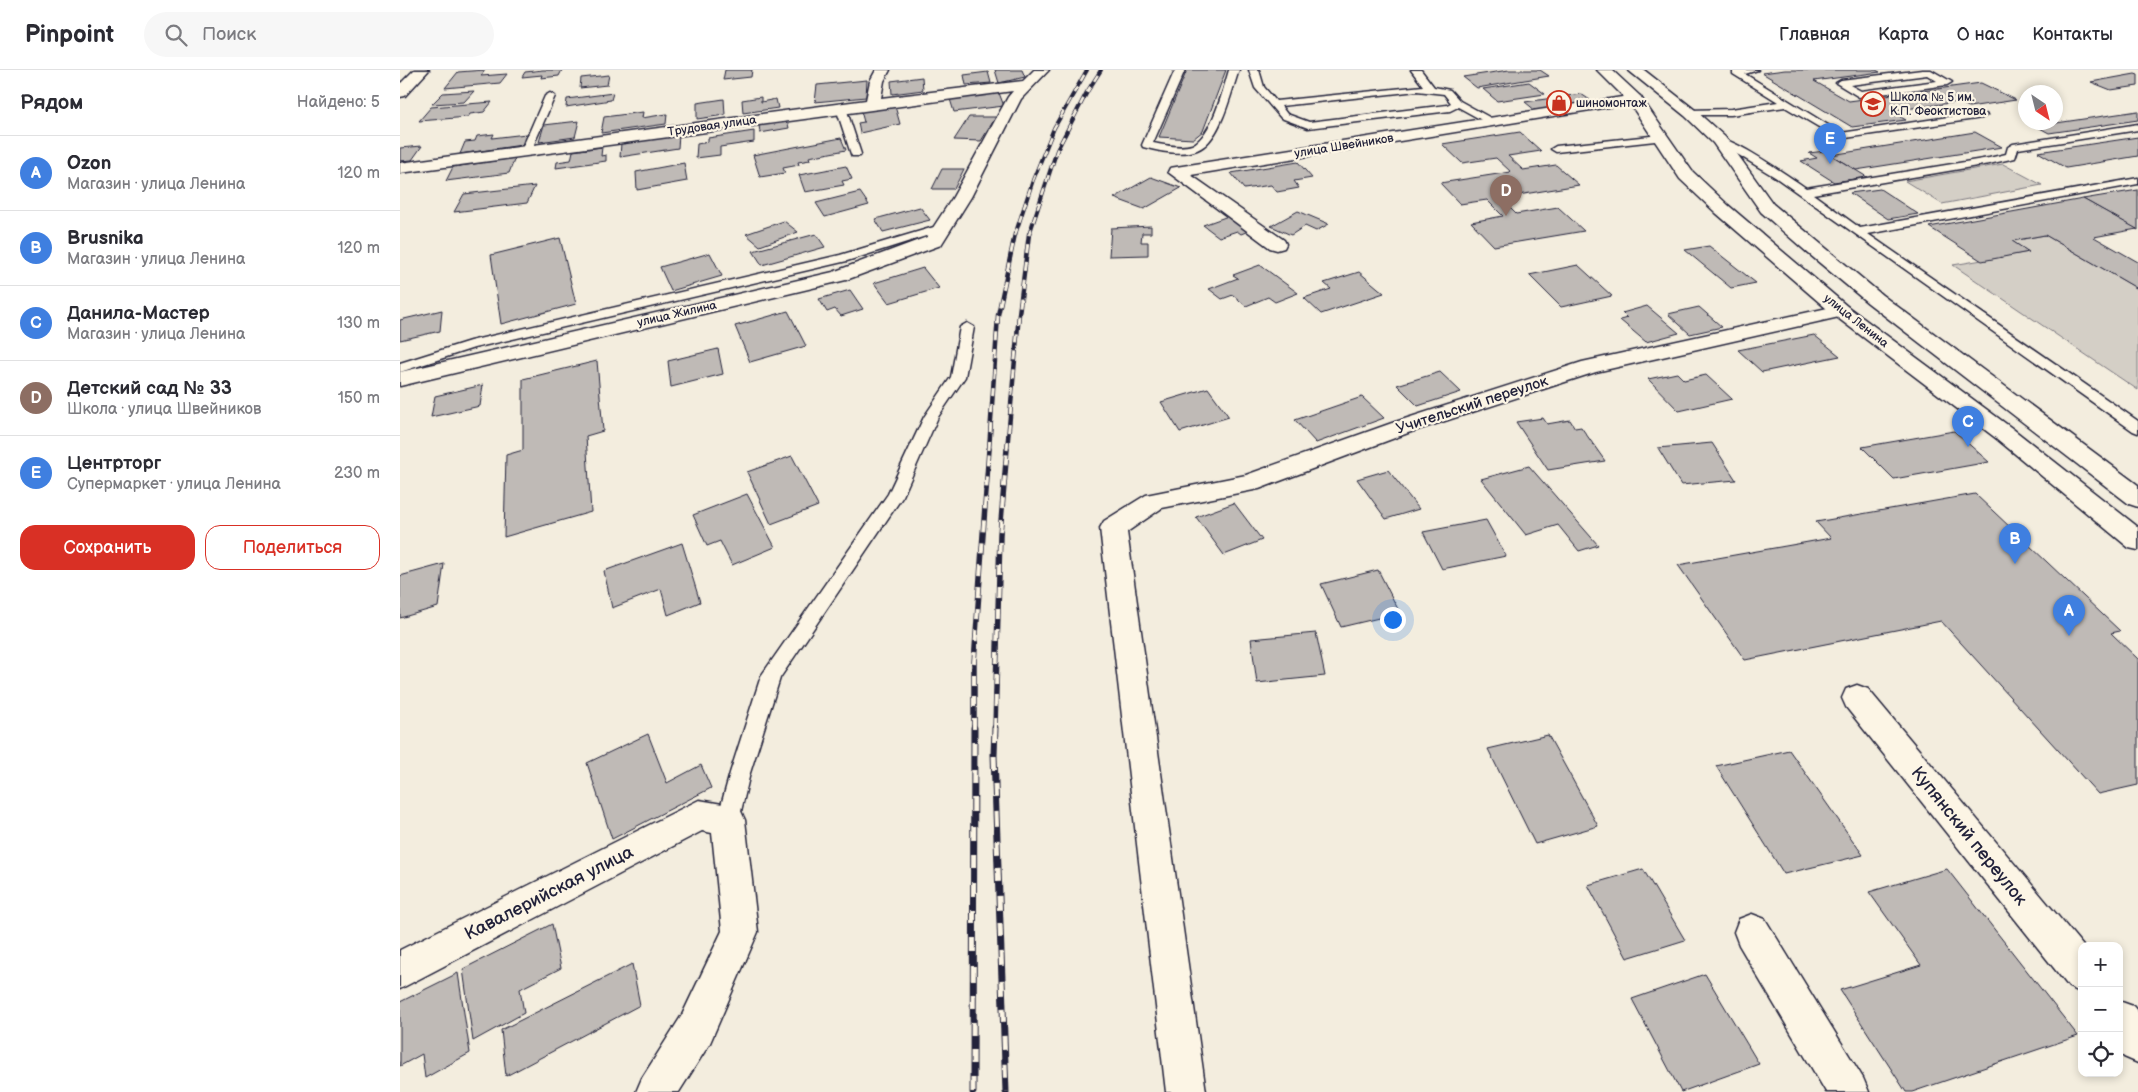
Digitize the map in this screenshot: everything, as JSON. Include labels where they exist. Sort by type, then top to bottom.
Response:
[{"type":"street","points":[[400,93],[422,70]]},
{"type":"street","points":[[873,104],[877,81],[882,70]]},
{"type":"street","name":"улица Жилина","points":[[400,379],[839,276],[934,241],[944,227],[1015,97],[1042,70]]},
{"type":"street","name":"улица Ленина","points":[[1604,70],[1635,99],[1686,174],[1722,209],[1841,311],[2005,434],[2138,541]]},
{"type":"street","name":"улица Ленина","points":[[1635,70],[1690,113],[1719,140],[1767,208],[1809,244],[1875,299],[2138,498]]},
{"type":"street","name":"Трудовая улица","points":[[400,168],[1025,85]]},
{"type":"street","name":"улица Швейников","points":[[1277,244],[1176,172],[1635,99]]},
{"type":"street","name":"Учительский переулок","points":[[1186,1092],[1113,528],[1155,501],[1250,483],[1400,428],[1590,367],[1841,311]]},
{"type":"street","name":"Купянский переулок","points":[[1856,698],[2078,969]]},
{"type":"street","points":[[656,1092],[696,1029],[740,932],[713,818]]},
{"type":"street","name":"Кавалерийская улица","points":[[400,970],[713,818]]},
{"type":"street","points":[[1752,932],[1849,1092]]},
{"type":"street","points":[[2123,1025],[2138,1042]]},
{"type":"lane","points":[[1180,70],[1148,145],[1161,148],[1194,148],[1212,132],[1234,70]]},
{"type":"lane","points":[[1254,70],[1260,88],[1284,116],[1308,125],[1450,108],[1457,103]]},
{"type":"lane","points":[[1416,70],[1430,90]]},
{"type":"lane","points":[[1753,70],[1736,72],[1839,136],[1982,116]]},
{"type":"lane","points":[[1926,71],[1947,82],[1859,94],[1841,84],[1926,71]]},
{"type":"lane","points":[[1273,104],[1417,88],[1446,92],[1457,103],[1493,122]]},
{"type":"lane","points":[[526,151],[550,96]]},
{"type":"lane","points":[[1690,113],[1732,112],[1787,104]]},
{"type":"lane","points":[[841,108],[856,154]]},
{"type":"lane","points":[[1804,192],[1989,161],[2011,156],[2013,147],[2138,127]]},
{"type":"lane","points":[[1556,148],[1660,138]]},
{"type":"lane","points":[[1719,140],[1752,156],[2138,428]]},
{"type":"lane","points":[[1858,232],[2138,181]]},
{"type":"lane","points":[[400,368],[470,345],[843,258],[944,227]]},
{"type":"lane","points":[[713,818],[740,773],[771,676],[895,496],[931,417],[958,377],[967,327]]},
{"type":"shaded area","points":[[2003,164],[2042,185],[1942,204],[1905,181]]},
{"type":"shaded area","points":[[2045,235],[2138,289],[2138,390],[1953,265],[2029,252],[2012,241]]},
{"type":"building","points":[[485,70],[481,76],[507,74],[500,83],[445,88],[458,72]]},
{"type":"building","points":[[562,70],[559,76],[541,78],[542,75],[522,77],[525,72]]},
{"type":"building","points":[[725,70],[752,70],[751,77],[723,80]]},
{"type":"building","points":[[995,70],[1022,70],[1025,77],[999,83]]},
{"type":"building","points":[[1187,70],[1226,70],[1203,131],[1193,139],[1159,137]]},
{"type":"building","points":[[1509,70],[1540,70],[1549,76],[1477,88],[1463,77]]},
{"type":"building","points":[[1785,70],[1876,70],[1880,72],[1814,81],[1849,101],[1981,83],[2016,100],[1969,107],[1958,102],[1890,111],[1906,120],[1852,127],[1762,73]]},
{"type":"building","points":[[988,72],[991,83],[966,85],[964,75]]},
{"type":"building","points":[[609,75],[607,85],[580,88],[581,78]]},
{"type":"building","points":[[2138,75],[2138,86],[2111,90],[2091,82]]},
{"type":"building","points":[[922,77],[923,90],[892,94],[891,81]]},
{"type":"building","points":[[867,80],[866,97],[815,102],[817,85]]},
{"type":"building","points":[[1529,82],[1545,94],[1497,101],[1483,89]]},
{"type":"building","points":[[474,91],[464,102],[432,104],[443,93]]},
{"type":"building","points":[[613,93],[611,100],[566,107],[567,99]]},
{"type":"building","points":[[999,93],[1004,106],[954,112],[950,99]]},
{"type":"building","points":[[1581,94],[1593,102],[1536,111],[1525,102]]},
{"type":"building","points":[[761,97],[761,102],[776,99],[778,108],[743,113],[742,100]]},
{"type":"building","points":[[724,99],[725,115],[697,119],[697,103]]},
{"type":"building","points":[[492,102],[484,112],[470,114],[468,117],[419,121],[431,107]]},
{"type":"building","points":[[895,106],[900,124],[860,133],[858,123],[864,122],[861,111]]},
{"type":"building","points":[[2138,111],[2138,120],[2049,133],[2043,130],[2063,130],[2063,122]]},
{"type":"building","points":[[643,112],[642,118],[667,114],[666,124],[601,133],[604,117]]},
{"type":"building","points":[[969,117],[996,117],[981,141],[954,140]]},
{"type":"building","points":[[787,120],[789,128],[760,133],[759,125]]},
{"type":"building","points":[[579,121],[575,137],[539,142],[544,125]]},
{"type":"building","points":[[754,131],[754,142],[720,147],[720,155],[696,158],[697,144],[708,142],[708,138]]},
{"type":"building","points":[[1520,132],[1541,151],[1508,156],[1523,170],[1556,165],[1579,185],[1500,198],[1516,214],[1558,207],[1584,231],[1494,246],[1471,222],[1503,216],[1487,200],[1460,204],[1440,183],[1511,172],[1496,158],[1462,163],[1442,144]]},
{"type":"building","points":[[1975,132],[2002,147],[1856,170],[1831,155]]},
{"type":"building","points":[[494,134],[492,138],[526,134],[522,145],[460,154],[465,142],[475,141],[477,136]]},
{"type":"building","points":[[679,134],[678,148],[620,157],[621,143]]},
{"type":"building","points":[[2138,137],[2138,156],[2066,168],[2038,152]]},
{"type":"building","points":[[841,138],[846,150],[809,157],[810,160],[798,162],[799,165],[783,168],[785,173],[760,177],[753,155]]},
{"type":"building","points":[[422,146],[412,160],[400,161],[400,148]]},
{"type":"building","points":[[602,147],[601,156],[606,155],[606,161],[556,168],[557,162],[571,160],[573,151]]},
{"type":"building","points":[[1825,151],[1867,177],[1834,182],[1801,161],[1817,158],[1809,153]]},
{"type":"building","points":[[515,158],[509,173],[446,181],[453,167]]},
{"type":"building","points":[[1298,162],[1312,178],[1294,181],[1299,188],[1277,192],[1271,185],[1244,189],[1231,173]]},
{"type":"building","points":[[684,163],[687,181],[637,190],[636,172]]},
{"type":"building","points":[[846,166],[852,179],[842,181],[844,185],[805,192],[799,175]]},
{"type":"building","points":[[942,169],[964,169],[954,189],[932,189]]},
{"type":"building","points":[[1151,177],[1181,188],[1144,209],[1114,198]]},
{"type":"building","points":[[535,186],[527,203],[454,212],[464,194]]},
{"type":"building","points":[[1880,189],[1918,214],[1888,219],[1850,193]]},
{"type":"building","points":[[2138,190],[2138,230],[2083,199]]},
{"type":"building","points":[[860,192],[869,205],[825,217],[816,203]]},
{"type":"building","points":[[2083,199],[2137,229],[2094,237],[2138,262],[2138,289],[2045,235],[2012,241],[2029,252],[1982,261],[1929,227]]},
{"type":"building","points":[[920,207],[930,220],[883,232],[875,219]]},
{"type":"building","points":[[1298,211],[1329,224],[1316,231],[1305,226],[1291,235],[1271,226]]},
{"type":"building","points":[[1231,215],[1251,230],[1241,234],[1237,231],[1219,237],[1203,225]]},
{"type":"building","points":[[784,221],[798,232],[760,246],[746,234]]},
{"type":"building","points":[[1151,226],[1151,233],[1142,233],[1141,242],[1148,242],[1148,255],[1109,256],[1111,228]]},
{"type":"building","points":[[816,234],[825,247],[762,265],[753,251]]},
{"type":"building","points":[[560,238],[576,304],[501,324],[491,255]]},
{"type":"building","points":[[1709,246],[1756,283],[1731,288],[1685,250]]},
{"type":"building","points":[[710,253],[722,276],[671,291],[660,267]]},
{"type":"building","points":[[1260,265],[1298,293],[1275,302],[1268,297],[1246,306],[1233,295],[1222,299],[1209,289],[1238,278],[1233,275]]},
{"type":"building","points":[[1578,265],[1612,296],[1561,307],[1529,275]]},
{"type":"building","points":[[923,268],[939,288],[889,303],[874,283]]},
{"type":"building","points":[[1359,272],[1384,293],[1321,314],[1304,298],[1331,289],[1324,283]]},
{"type":"building","points":[[850,290],[863,309],[841,316],[835,309],[827,312],[819,299]]},
{"type":"building","points":[[1647,306],[1679,333],[1646,342],[1620,320],[1627,318],[1622,313]]},
{"type":"building","points":[[1699,307],[1722,327],[1690,334],[1668,314]]},
{"type":"building","points":[[442,310],[440,331],[400,340],[400,320]]},
{"type":"building","points":[[788,311],[806,346],[750,362],[735,326]]},
{"type":"building","points":[[1814,335],[1840,356],[1762,372],[1738,350]]},
{"type":"building","points":[[718,349],[723,374],[671,387],[668,361]]},
{"type":"building","points":[[597,361],[603,431],[586,436],[591,512],[504,537],[506,455],[523,450],[523,379]]},
{"type":"building","points":[[1440,372],[1461,392],[1418,406],[1397,385]]},
{"type":"building","points":[[1677,373],[1684,380],[1706,375],[1732,399],[1679,411],[1648,379]]},
{"type":"building","points":[[483,385],[480,406],[431,417],[435,396]]},
{"type":"building","points":[[1208,388],[1229,417],[1180,432],[1161,402]]},
{"type":"building","points":[[1362,397],[1384,418],[1316,443],[1295,420]]},
{"type":"building","points":[[1543,418],[1547,424],[1570,420],[1575,428],[1581,427],[1605,461],[1548,470],[1516,422]]},
{"type":"building","points":[[1954,431],[1989,462],[1894,479],[1862,447]]},
{"type":"building","points":[[1712,443],[1736,480],[1681,485],[1658,448]]},
{"type":"building","points":[[792,456],[818,506],[771,524],[747,472]]},
{"type":"building","points":[[1529,466],[1598,545],[1579,551],[1558,525],[1526,535],[1481,479]]},
{"type":"building","points":[[1388,470],[1419,509],[1386,519],[1357,479]]},
{"type":"building","points":[[747,494],[775,547],[732,565],[720,541],[707,546],[693,515]]},
{"type":"building","points":[[1975,494],[2120,631],[2111,633],[2138,659],[2138,785],[2098,794],[1941,621],[1745,660],[1678,565],[1831,538],[1816,522]]},
{"type":"building","points":[[1234,503],[1262,540],[1224,555],[1196,517]]},
{"type":"building","points":[[1486,520],[1506,556],[1442,569],[1423,532]]},
{"type":"building","points":[[682,543],[700,602],[668,615],[661,589],[612,608],[604,571]]},
{"type":"building","points":[[444,564],[438,607],[400,618],[400,576]]},
{"type":"building","points":[[1378,570],[1400,613],[1341,627],[1321,584]]},
{"type":"building","points":[[1316,633],[1325,676],[1257,683],[1251,639]]},
{"type":"building","points":[[648,734],[667,783],[701,765],[711,788],[612,839],[587,763]]},
{"type":"building","points":[[1548,735],[1598,826],[1535,844],[1488,749]]},
{"type":"building","points":[[1789,750],[1863,855],[1784,874],[1716,766]]},
{"type":"building","points":[[1643,869],[1685,940],[1627,958],[1588,885]]},
{"type":"building","points":[[1947,869],[2078,1036],[1912,1092],[1906,1092],[1840,990],[1921,965],[1869,892]]},
{"type":"building","points":[[552,924],[561,968],[520,989],[524,1013],[473,1041],[463,969]]},
{"type":"building","points":[[632,964],[640,1005],[506,1076],[501,1030]]},
{"type":"building","points":[[458,973],[470,1053],[425,1078],[422,1054],[400,1066],[400,1002]]},
{"type":"building","points":[[1705,974],[1759,1064],[1681,1092],[1632,999]]},
{"type":"railway","points":[[1015,235],[1033,180],[1054,128],[1087,70]]},
{"type":"railway","points":[[1029,235],[1057,150],[1087,92],[1101,70]]},
{"type":"railway","points":[[989,450],[998,315],[1015,234]]},
{"type":"railway","points":[[1007,450],[1019,314],[1029,234]]},
{"type":"railway","points":[[974,728],[974,663],[989,449]]},
{"type":"railway","points":[[995,729],[1000,534],[1007,449]]},
{"type":"railway","points":[[973,1092],[974,728]]},
{"type":"railway","points":[[995,728],[994,755],[1006,1092]]},
{"type":"place","name":"шиномонтаж","points":[[1559,103]]},
{"type":"place","name":"Школа № 5 им. К.П. Феоктистова","points":[[1873,104]]},
{"type":"place","name":"Центрторг","points":[[1830,164]]},
{"type":"place","name":"Детский сад № 33","points":[[1506,216]]},
{"type":"place","name":"Данила-Мастер","points":[[1968,447]]},
{"type":"place","name":"Brusnika","points":[[2015,564]]},
{"type":"place","name":"Ozon","points":[[2069,636]]}]
